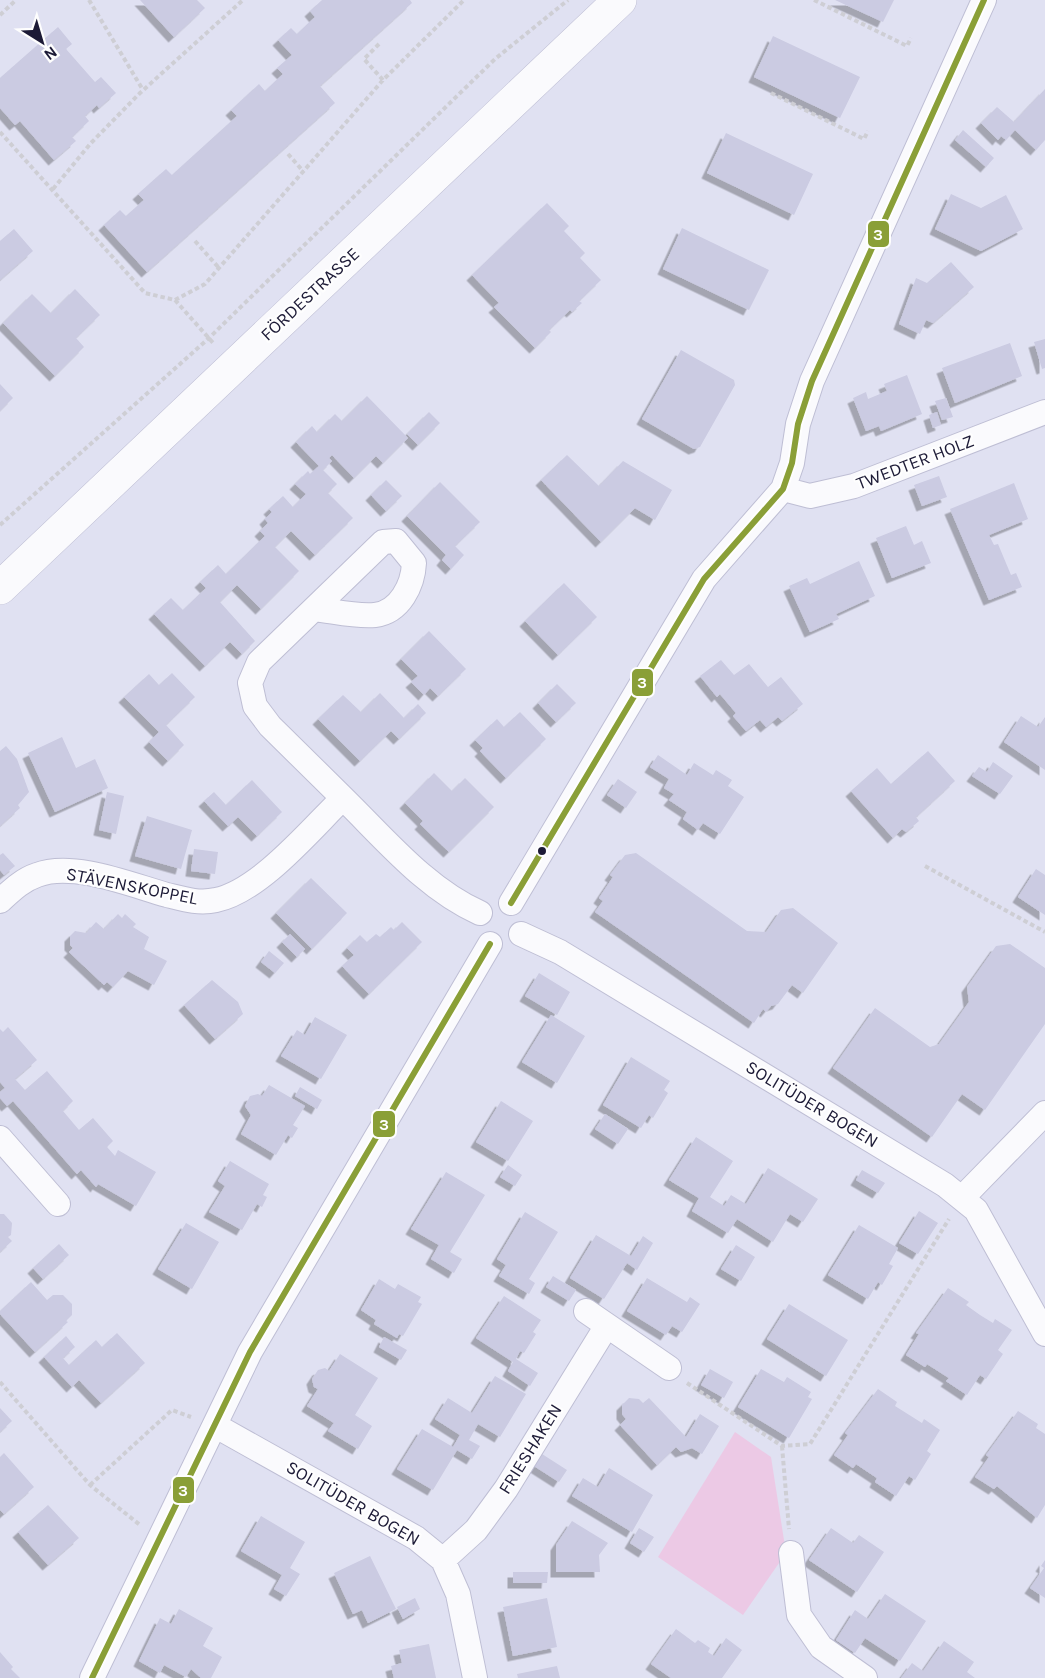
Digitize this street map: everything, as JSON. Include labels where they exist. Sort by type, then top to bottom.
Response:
[{"type":"main road","name":"FÖRDESTRASSE","points":[[0,588],[620,0]]},
{"type":"street","points":[[511,903],[704,579],[783,489],[792,463],[798,424],[812,381],[984,0]]},
{"type":"street","name":"TWEDTER HOLZ","points":[[783,489],[810,496],[854,486],[1045,412]]},
{"type":"street","points":[[314,609],[258,662],[250,683],[255,706],[270,726],[434,886],[458,903],[480,913]]},
{"type":"street","name":"STÄVENSKOPPEL","points":[[0,902],[20,884],[38,874],[59,871],[88,873],[192,901],[216,901],[258,880],[343,798]]},
{"type":"street","points":[[494,901],[511,903],[523,917],[521,934],[508,946],[490,944],[478,930],[480,913],[494,901]]},
{"type":"street","name":"SOLITÜDER BOGEN","points":[[521,934],[560,952],[945,1185],[976,1210],[1045,1334]]},
{"type":"street","points":[[92,1678],[157,1539],[216,1426],[250,1352],[490,944]]},
{"type":"street","points":[[962,1198],[1045,1113]]},
{"type":"street","points":[[0,1138],[58,1204]]},
{"type":"street","points":[[586,1311],[606,1328],[669,1368]]},
{"type":"street","name":"FRIESHAKEN","points":[[443,1560],[476,1530],[500,1497],[606,1328]]},
{"type":"street","name":"SOLITÜDER BOGEN","points":[[216,1426],[416,1538],[443,1560],[458,1594],[475,1678]]},
{"type":"street","points":[[791,1553],[799,1615],[821,1647],[866,1678]]},
{"type":"path","points":[[0,15],[16,0]]},
{"type":"path","points":[[89,0],[143,90]]},
{"type":"path","points":[[53,189],[91,142],[143,90],[243,0]]},
{"type":"path","points":[[174,300],[205,284],[382,80],[464,0]]},
{"type":"path","points":[[0,525],[209,338],[495,59],[568,0]]},
{"type":"path","points":[[814,0],[907,46],[910,38]]},
{"type":"path","points":[[379,44],[364,59],[382,80]]},
{"type":"path","points":[[771,93],[864,140],[868,131]]},
{"type":"path","points":[[0,132],[145,293],[174,300],[209,338]]},
{"type":"path","points":[[288,154],[303,171]]},
{"type":"path","points":[[195,241],[219,268]]},
{"type":"path","points":[[925,866],[1045,932]]},
{"type":"path","points":[[669,1368],[782,1446],[810,1444],[962,1198]]},
{"type":"path","points":[[0,1382],[90,1485],[157,1539]]},
{"type":"path","points":[[90,1485],[172,1410],[216,1426]]},
{"type":"path","points":[[782,1446],[791,1553]]},
{"type":"shaded area","points":[[735,1432],[771,1457],[786,1553],[743,1615],[658,1557]]},
{"type":"building","points":[[140,0],[197,0],[205,8],[174,37]]},
{"type":"building","points":[[322,0],[410,0],[412,3],[320,86],[335,103],[147,272],[104,225],[120,210],[126,216],[144,200],[138,194],[166,169],[172,175],[237,116],[231,110],[259,84],[265,91],[283,74],[277,68],[292,55],[278,40],[291,28],[297,34],[315,17],[310,11]]},
{"type":"building","points":[[835,0],[894,0],[883,22]]},
{"type":"building","points":[[58,27],[72,44],[66,49],[95,82],[101,77],[116,93],[99,108],[97,105],[85,116],[89,121],[72,137],[76,141],[54,160],[20,121],[15,125],[0,108],[0,78]]},
{"type":"building","points":[[773,36],[860,77],[840,118],[754,77]]},
{"type":"building","points":[[1045,89],[1045,140],[1036,150],[1015,130],[1006,140],[1001,136],[998,140],[981,123],[997,107],[1014,122]]},
{"type":"building","points":[[963,130],[994,158],[986,167],[955,140]]},
{"type":"building","points":[[726,133],[813,174],[794,215],[707,173]]},
{"type":"building","points":[[951,194],[981,208],[1006,195],[1023,229],[981,251],[935,229]]},
{"type":"building","points":[[547,203],[569,226],[564,231],[585,253],[580,258],[601,280],[579,301],[582,303],[572,312],[570,310],[549,330],[551,332],[535,348],[494,307],[499,303],[472,275]]},
{"type":"building","points":[[682,228],[769,270],[749,310],[663,269]]},
{"type":"building","points":[[14,229],[33,251],[0,280],[0,241]]},
{"type":"building","points":[[951,262],[974,287],[933,323],[926,320],[920,334],[899,324],[916,278],[927,283]]},
{"type":"building","points":[[75,289],[100,315],[76,338],[84,347],[55,376],[3,323],[32,294],[51,313]]},
{"type":"building","points":[[1045,339],[1045,368],[1042,369],[1034,342]]},
{"type":"building","points":[[1010,343],[1022,376],[955,403],[942,368]]},
{"type":"building","points":[[681,350],[734,380],[735,385],[700,447],[694,449],[642,419]]},
{"type":"building","points":[[907,375],[922,414],[881,431],[879,426],[866,431],[853,398],[866,392],[868,399],[887,391],[884,384]]},
{"type":"building","points":[[0,384],[13,398],[0,411]]},
{"type":"building","points":[[367,396],[408,438],[383,463],[376,456],[354,478],[332,455],[329,458],[332,461],[323,470],[337,484],[328,493],[353,518],[315,555],[291,531],[275,547],[299,571],[261,609],[237,585],[220,602],[255,641],[242,654],[230,642],[205,666],[154,614],[171,598],[183,610],[206,588],[200,582],[218,565],[226,574],[265,536],[260,531],[268,523],[265,519],[272,512],[269,509],[283,496],[293,507],[306,494],[295,484],[308,471],[310,474],[319,466],[296,442],[312,426],[317,432],[335,414],[342,421]]},
{"type":"building","points":[[946,398],[953,417],[942,420],[935,401]]},
{"type":"building","points":[[429,412],[440,423],[418,445],[407,434]]},
{"type":"building","points":[[937,412],[941,425],[933,428],[929,415]]},
{"type":"building","points":[[567,455],[599,486],[623,461],[672,490],[655,520],[635,508],[601,542],[541,480]]},
{"type":"building","points":[[939,476],[947,497],[922,506],[914,485]]},
{"type":"building","points":[[386,480],[402,496],[386,511],[371,495]]},
{"type":"building","points":[[440,482],[480,522],[455,546],[464,555],[451,569],[442,560],[446,555],[407,516]]},
{"type":"building","points":[[1014,483],[1028,519],[989,535],[994,545],[998,544],[1011,575],[1016,573],[1022,587],[989,600],[950,509]]},
{"type":"building","points":[[906,526],[914,545],[922,541],[931,563],[892,578],[876,538]]},
{"type":"building","points":[[859,561],[875,596],[836,614],[839,619],[810,632],[789,586],[807,578],[810,584]]},
{"type":"building","points":[[564,583],[597,617],[558,655],[525,621]]},
{"type":"building","points":[[429,631],[466,669],[438,696],[430,688],[424,695],[411,682],[418,676],[401,659]]},
{"type":"building","points":[[721,660],[734,675],[749,664],[768,687],[781,677],[803,704],[782,721],[778,717],[766,727],[760,720],[746,731],[733,716],[736,713],[720,694],[717,697],[700,676]]},
{"type":"building","points":[[172,673],[195,697],[166,725],[184,745],[168,761],[149,742],[159,732],[124,697],[149,674],[159,685]]},
{"type":"building","points":[[557,684],[576,703],[556,722],[538,703]]},
{"type":"building","points":[[380,693],[404,718],[418,704],[426,713],[399,739],[391,731],[360,761],[318,719],[343,695],[361,712]]},
{"type":"building","points":[[520,712],[546,739],[506,778],[480,751],[483,748],[475,740],[497,719],[504,727]]},
{"type":"building","points":[[1021,716],[1038,727],[1045,717],[1045,770],[1004,742]]},
{"type":"building","points":[[62,737],[76,768],[95,759],[108,788],[55,812],[28,753]]},
{"type":"building","points":[[6,746],[17,759],[29,792],[18,805],[20,808],[0,826],[0,751]]},
{"type":"building","points":[[928,751],[955,781],[916,817],[919,821],[906,832],[902,829],[893,838],[851,791],[877,768],[891,784]]},
{"type":"building","points":[[658,755],[687,775],[694,763],[713,775],[716,770],[732,780],[728,786],[744,797],[720,834],[703,823],[698,830],[683,819],[687,812],[669,800],[674,794],[664,788],[669,779],[650,767]]},
{"type":"building","points":[[993,762],[1013,776],[1000,794],[972,776],[979,767],[987,772]]},
{"type":"building","points":[[434,773],[452,791],[465,778],[494,807],[449,852],[420,824],[423,821],[405,803]]},
{"type":"building","points":[[618,779],[637,792],[626,808],[607,795]]},
{"type":"building","points":[[252,780],[282,812],[257,836],[238,817],[228,826],[204,801],[214,792],[226,805]]},
{"type":"building","points":[[107,792],[124,796],[116,834],[99,830]]},
{"type":"building","points":[[147,816],[192,830],[181,869],[135,856]]},
{"type":"building","points":[[194,849],[218,852],[215,874],[191,871]]},
{"type":"building","points":[[3,853],[15,866],[4,875],[0,870],[0,855]]},
{"type":"building","points":[[636,853],[747,931],[766,932],[781,910],[793,908],[838,943],[803,993],[792,985],[778,1004],[771,1006],[766,1012],[763,1009],[754,1023],[595,912],[603,901],[599,898],[613,877],[610,875],[625,855]]},
{"type":"building","points":[[1036,869],[1045,875],[1045,915],[1018,897]]},
{"type":"building","points":[[311,878],[347,913],[312,949],[276,913]]},
{"type":"building","points":[[118,914],[122,918],[125,914],[136,924],[133,927],[149,937],[144,949],[167,961],[154,985],[128,971],[113,987],[107,982],[104,985],[69,952],[73,948],[70,945],[70,936],[75,931],[86,933],[96,922],[104,929]]},
{"type":"building","points":[[402,922],[422,942],[369,994],[342,966],[354,955],[347,948],[360,935],[367,942],[376,934],[380,937],[391,927],[394,930]]},
{"type":"building","points":[[290,934],[305,949],[297,957],[282,942]]},
{"type":"building","points":[[1010,944],[1045,968],[1045,1024],[985,1110],[962,1094],[932,1137],[833,1068],[875,1008],[930,1047],[939,1044],[969,1002],[967,987],[996,946]]},
{"type":"building","points":[[269,951],[284,963],[275,973],[261,962]]},
{"type":"building","points":[[539,973],[570,992],[557,1015],[525,996]]},
{"type":"building","points":[[212,980],[238,1002],[243,1014],[215,1039],[184,1005]]},
{"type":"building","points":[[551,1015],[585,1036],[557,1083],[522,1062]]},
{"type":"building","points":[[315,1017],[347,1035],[321,1079],[281,1056],[297,1030],[305,1035]]},
{"type":"building","points":[[8,1027],[37,1060],[15,1079],[25,1090],[47,1071],[73,1101],[63,1111],[79,1130],[93,1118],[113,1141],[107,1147],[115,1156],[118,1150],[156,1172],[136,1206],[98,1184],[96,1187],[81,1170],[77,1174],[13,1101],[7,1106],[0,1098],[0,1092],[5,1088],[0,1082],[0,1029],[3,1032]]},
{"type":"building","points":[[631,1057],[670,1081],[664,1090],[668,1093],[653,1118],[649,1115],[641,1128],[603,1105]]},
{"type":"building","points":[[269,1085],[305,1106],[293,1125],[298,1128],[292,1138],[288,1135],[276,1155],[241,1134],[251,1115],[245,1106],[250,1096],[258,1094],[262,1096]]},
{"type":"building","points":[[300,1087],[322,1100],[317,1109],[295,1096]]},
{"type":"building","points":[[501,1101],[533,1121],[508,1161],[476,1142]]},
{"type":"building","points":[[605,1114],[628,1129],[618,1144],[595,1129]]},
{"type":"building","points":[[696,1137],[733,1161],[710,1197],[724,1206],[731,1195],[746,1204],[768,1168],[818,1199],[803,1222],[790,1214],[773,1242],[737,1219],[728,1233],[692,1211],[699,1198],[669,1180]]},
{"type":"building","points":[[230,1161],[269,1184],[263,1195],[267,1197],[262,1207],[257,1204],[242,1230],[209,1212],[225,1186],[218,1181]]},
{"type":"building","points":[[508,1165],[522,1175],[515,1186],[500,1177]]},
{"type":"building","points":[[862,1170],[885,1183],[878,1193],[856,1180]]},
{"type":"building","points":[[446,1172],[485,1195],[450,1252],[462,1259],[454,1273],[431,1259],[439,1245],[411,1229]]},
{"type":"building","points":[[919,1211],[938,1223],[918,1254],[899,1243]]},
{"type":"building","points":[[525,1212],[558,1232],[529,1279],[535,1283],[529,1294],[499,1276],[506,1265],[497,1259]]},
{"type":"building","points":[[0,1214],[4,1214],[12,1223],[11,1235],[8,1237],[12,1241],[0,1252]]},
{"type":"building","points":[[186,1223],[219,1242],[192,1289],[158,1269]]},
{"type":"building","points":[[859,1225],[898,1248],[889,1264],[893,1266],[882,1285],[878,1282],[868,1299],[828,1275]]},
{"type":"building","points":[[596,1235],[631,1256],[643,1236],[653,1243],[637,1270],[627,1263],[604,1299],[570,1278]]},
{"type":"building","points":[[59,1244],[69,1255],[43,1279],[33,1268]]},
{"type":"building","points":[[736,1245],[755,1257],[741,1281],[721,1269]]},
{"type":"building","points":[[553,1276],[576,1290],[569,1301],[546,1287]]},
{"type":"building","points":[[647,1278],[687,1302],[690,1297],[700,1304],[682,1332],[672,1326],[666,1335],[627,1311]]},
{"type":"building","points":[[379,1279],[395,1289],[398,1284],[421,1297],[418,1302],[422,1304],[403,1336],[399,1334],[397,1338],[374,1324],[376,1320],[361,1310]]},
{"type":"building","points":[[31,1282],[47,1300],[53,1295],[63,1295],[72,1304],[72,1315],[66,1321],[68,1322],[35,1352],[0,1314],[0,1311]]},
{"type":"building","points":[[948,1288],[969,1302],[966,1305],[980,1315],[993,1323],[995,1319],[1012,1330],[998,1350],[1003,1354],[986,1379],[980,1375],[967,1395],[946,1381],[949,1378],[927,1364],[925,1367],[906,1355],[919,1334],[916,1333]]},
{"type":"building","points":[[504,1296],[541,1320],[533,1332],[536,1334],[524,1353],[520,1351],[516,1359],[538,1373],[530,1386],[508,1371],[513,1362],[476,1338]]},
{"type":"building","points":[[789,1304],[848,1340],[826,1376],[767,1339]]},
{"type":"building","points":[[117,1333],[145,1363],[101,1403],[79,1380],[72,1387],[44,1357],[66,1336],[75,1347],[63,1358],[69,1365],[96,1340],[102,1347]]},
{"type":"building","points":[[384,1337],[407,1350],[401,1360],[379,1347]]},
{"type":"building","points":[[340,1354],[378,1378],[355,1415],[372,1426],[358,1449],[328,1431],[334,1423],[307,1406],[318,1389],[314,1387],[312,1379],[318,1370],[325,1368],[329,1371]]},
{"type":"building","points":[[710,1369],[733,1382],[724,1398],[701,1385]]},
{"type":"building","points":[[761,1369],[784,1382],[787,1377],[811,1392],[808,1397],[812,1399],[789,1438],[738,1407]]},
{"type":"building","points":[[495,1376],[526,1394],[500,1437],[478,1424],[469,1440],[480,1446],[472,1459],[457,1450],[433,1490],[397,1469],[422,1429],[453,1447],[460,1435],[435,1419],[448,1398],[472,1413]]},
{"type":"building","points":[[878,1389],[897,1402],[895,1406],[922,1423],[924,1419],[940,1430],[927,1451],[931,1454],[915,1480],[909,1476],[896,1496],[875,1482],[877,1478],[856,1464],[853,1468],[834,1455],[848,1435],[845,1433]]},
{"type":"building","points":[[629,1398],[639,1399],[643,1403],[649,1398],[686,1437],[700,1414],[719,1426],[702,1454],[692,1448],[681,1452],[676,1447],[657,1465],[620,1425],[626,1419],[622,1414],[622,1405]]},
{"type":"building","points":[[0,1408],[12,1421],[0,1432]]},
{"type":"building","points":[[1018,1411],[1038,1424],[1036,1428],[1045,1434],[1045,1505],[1037,1518],[997,1486],[994,1489],[975,1477],[989,1457],[986,1455]]},
{"type":"building","points":[[4,1453],[34,1487],[4,1514],[0,1510],[0,1457]]},
{"type":"building","points":[[542,1454],[567,1470],[559,1482],[534,1466]]},
{"type":"building","points":[[609,1468],[653,1495],[632,1532],[572,1496],[583,1478],[598,1487]]},
{"type":"building","points":[[48,1505],[79,1538],[48,1565],[18,1532]]},
{"type":"building","points":[[261,1516],[305,1542],[290,1568],[300,1574],[286,1596],[274,1589],[282,1575],[241,1551]]},
{"type":"building","points":[[572,1521],[608,1543],[599,1555],[600,1572],[556,1572],[556,1545]]},
{"type":"building","points":[[639,1528],[654,1537],[644,1552],[630,1543]]},
{"type":"building","points":[[831,1528],[853,1543],[859,1535],[884,1552],[857,1592],[809,1560]]},
{"type":"building","points":[[370,1556],[396,1609],[368,1623],[362,1610],[353,1614],[334,1573]]},
{"type":"building","points":[[1045,1560],[1045,1598],[1030,1588],[1044,1568],[1041,1566]]},
{"type":"building","points":[[513,1572],[548,1572],[547,1583],[513,1583]]},
{"type":"building","points":[[885,1594],[926,1621],[900,1661],[865,1638],[855,1653],[836,1640],[855,1610],[868,1619]]},
{"type":"building","points":[[415,1598],[420,1609],[403,1619],[397,1607]]},
{"type":"building","points":[[547,1598],[557,1647],[513,1656],[503,1607]]},
{"type":"building","points":[[179,1609],[213,1628],[203,1646],[222,1657],[211,1678],[201,1678],[191,1669],[186,1677],[164,1665],[160,1673],[139,1661],[160,1618],[171,1624]]},
{"type":"building","points":[[676,1629],[695,1643],[698,1640],[710,1648],[708,1652],[714,1656],[726,1638],[742,1650],[722,1678],[671,1678],[651,1664]]},
{"type":"building","points":[[944,1641],[974,1662],[967,1672],[975,1678],[901,1678],[912,1663],[923,1671]]},
{"type":"building","points":[[429,1644],[436,1678],[394,1678],[391,1666],[402,1663],[399,1650]]},
{"type":"building","points":[[0,1652],[13,1667],[11,1669],[20,1678],[0,1678]]},
{"type":"building","points":[[557,1666],[560,1678],[518,1678],[517,1674]]},
{"type":"transit line","name":"3","points":[[511,903],[704,579],[783,489],[792,463],[798,424],[812,381],[984,0]]},
{"type":"transit line","name":"3","points":[[92,1678],[250,1352],[490,944]]}]
